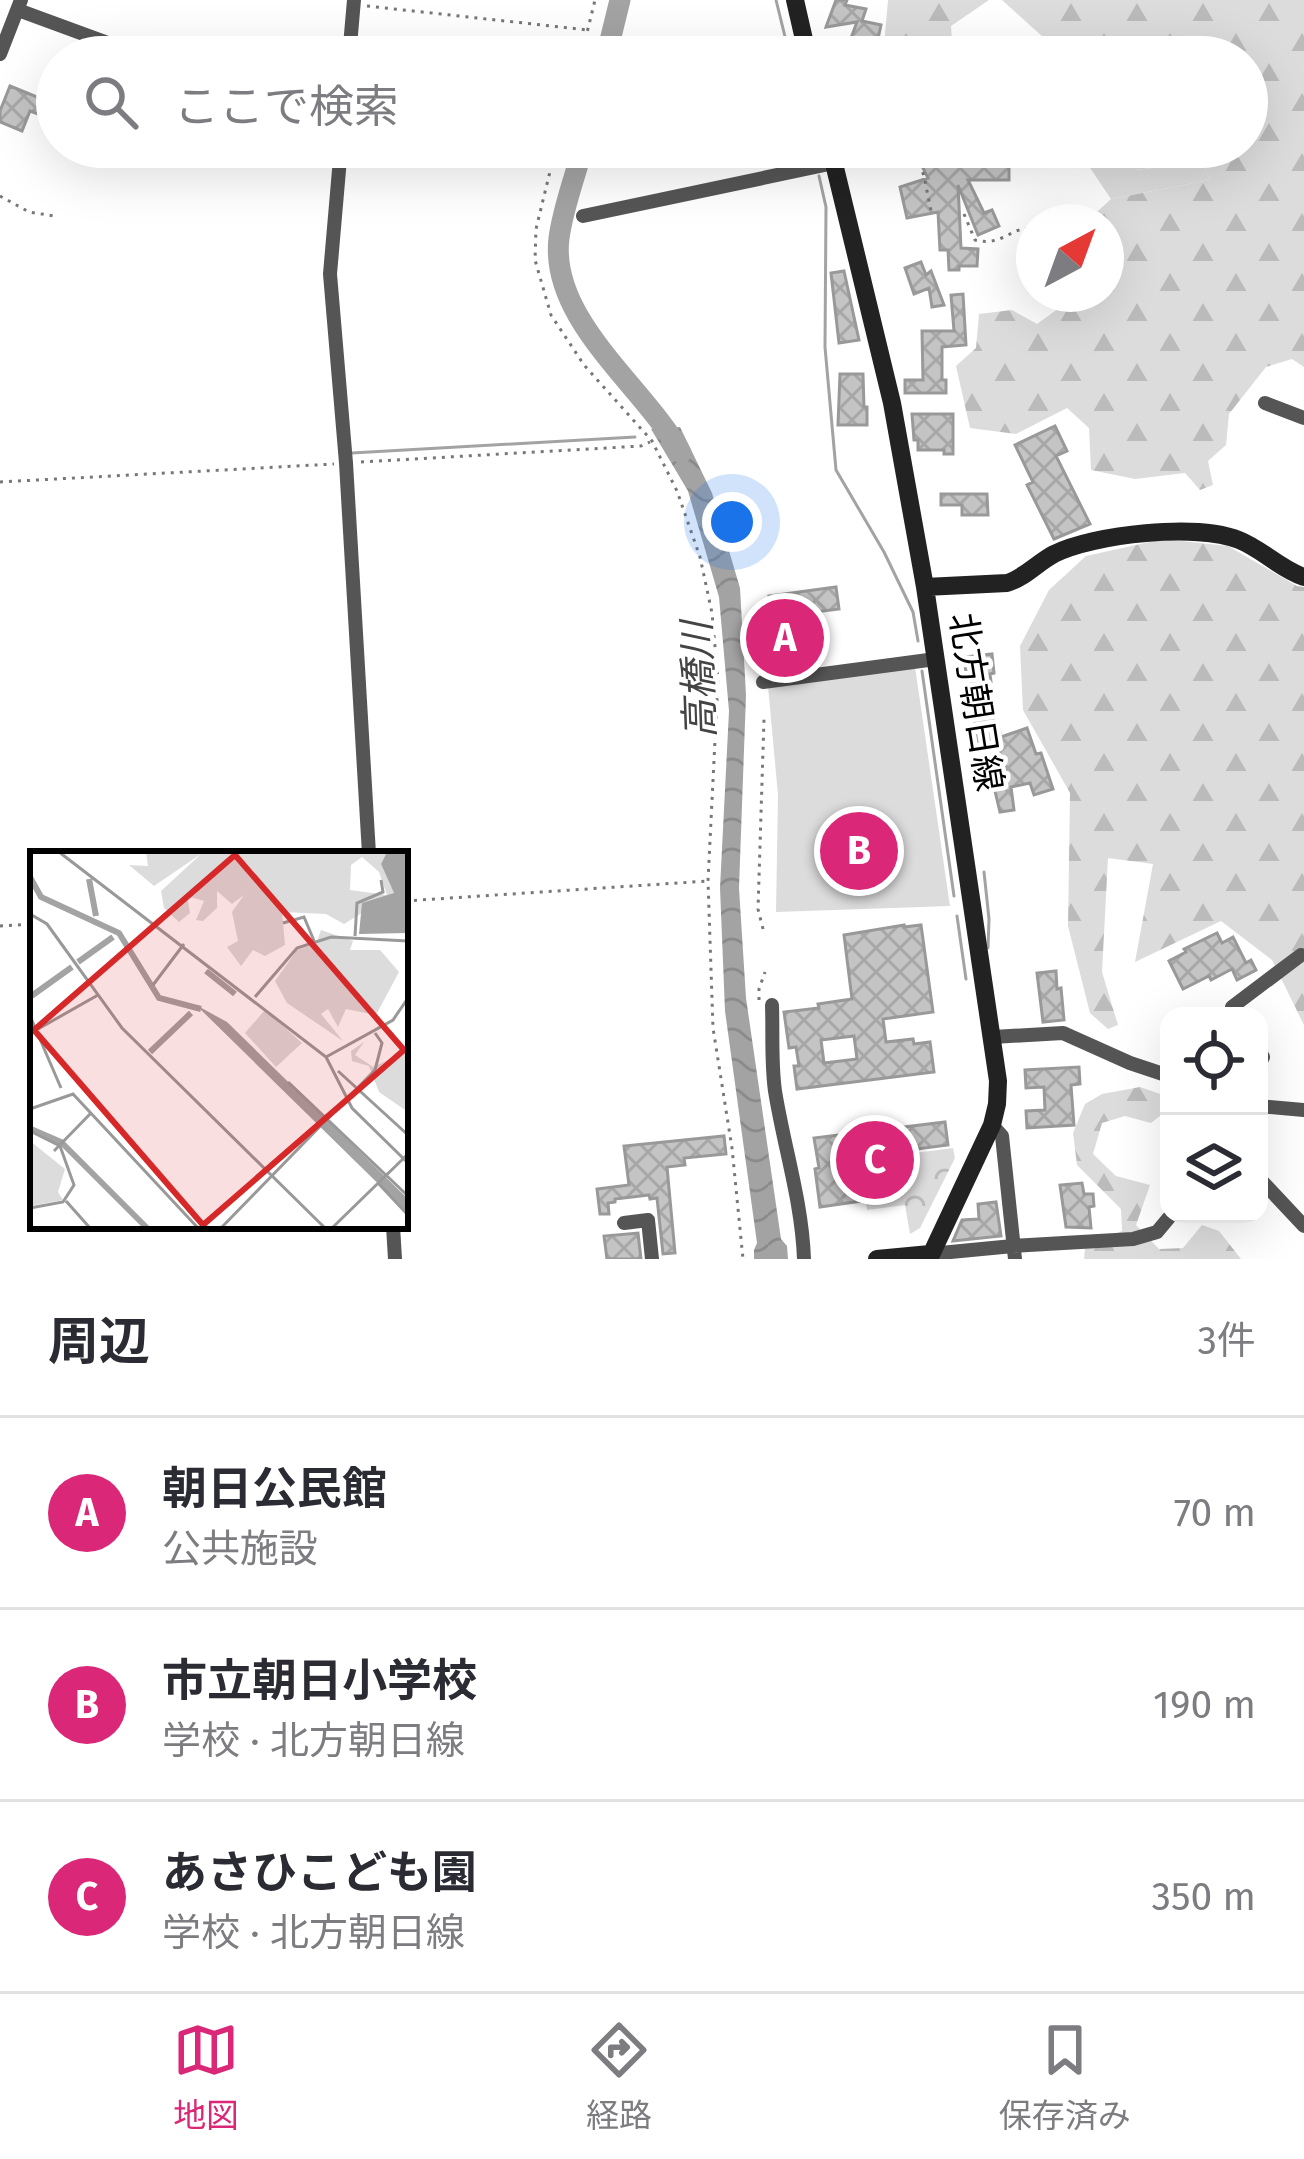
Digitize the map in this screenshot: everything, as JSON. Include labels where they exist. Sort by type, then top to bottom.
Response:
[{"type":"main road","points":[[795,0],[803,36]]},
{"type":"main road","name":"北方朝日線","points":[[835,168],[892,403],[925,587],[998,1081],[992,1125],[930,1257]]},
{"type":"main road","points":[[925,587],[1007,584],[1071,547],[1157,532],[1198,531],[1238,539],[1304,577]]},
{"type":"main road","points":[[877,1259],[930,1257]]},
{"type":"street","points":[[351,36],[354,2]]},
{"type":"street","points":[[0,54],[19,5],[95,36]]},
{"type":"street","points":[[339,168],[330,274],[369,851]]},
{"type":"street","points":[[584,216],[779,168]]},
{"type":"street","points":[[1265,404],[1304,418]]},
{"type":"street","points":[[763,682],[936,659]]},
{"type":"street","points":[[1233,1007],[1301,955]]},
{"type":"street","points":[[772,1005],[774,1083],[804,1259]]},
{"type":"street","points":[[994,1037],[1063,1033],[1160,1073]]},
{"type":"street","points":[[1268,1107],[1304,1109]]},
{"type":"street","points":[[992,1125],[1002,1136],[1014,1252]]},
{"type":"street","points":[[1268,1188],[1304,1226]]},
{"type":"street","points":[[623,1223],[648,1220],[652,1259]]},
{"type":"street","points":[[930,1257],[1133,1239],[1157,1232],[1164,1223]]},
{"type":"street","points":[[393,1229],[395,1259]]},
{"type":"path","points":[[586,36],[595,0]]},
{"type":"path","points":[[354,2],[588,30]]},
{"type":"path","points":[[551,168],[536,229],[535,260],[551,315],[584,365],[652,442],[677,491],[700,557],[712,613],[718,680],[708,881],[713,1028],[743,1259]]},
{"type":"path","points":[[920,168],[932,217]]},
{"type":"path","points":[[0,196],[29,212],[54,216]]},
{"type":"path","points":[[964,214],[975,240],[991,244],[1016,232]]},
{"type":"path","points":[[0,482],[652,442]]},
{"type":"path","points":[[763,929],[758,909],[764,719]]},
{"type":"path","points":[[408,901],[708,881]]},
{"type":"path","points":[[0,926],[30,924]]},
{"type":"green space","points":[[888,0],[989,0],[951,26],[952,36],[885,36]]},
{"type":"green space","points":[[1002,0],[1304,0],[1304,367],[1292,359],[1266,367],[1229,414],[1226,445],[1208,461],[1213,485],[1200,490],[1185,473],[1135,479],[1091,470],[1089,428],[1067,408],[1016,434],[970,428],[956,366],[976,348],[979,314],[1012,310],[1037,324],[1054,312],[1124,312],[1124,204],[1106,204],[1111,199],[1210,180],[1205,168],[1268,168],[1268,36],[1042,36]]},
{"type":"green space","points":[[1090,168],[1205,168],[1210,180],[1111,199]]},
{"type":"green space","points":[[1163,539],[1228,546],[1304,587],[1304,1025],[1272,960],[1221,921],[1135,962],[1153,864],[1108,858],[1102,972],[1118,1025],[1108,1029],[1090,1013],[1068,926],[1070,793],[1023,710],[1020,646],[1049,590],[1086,556]]},
{"type":"green space","points":[[915,667],[950,906],[776,912],[778,795],[768,686]]},
{"type":"green space","points":[[1140,1087],[1160,1094],[1160,1116],[1151,1123],[1125,1116],[1102,1123],[1093,1154],[1116,1176],[1150,1185],[1136,1225],[1159,1249],[1183,1248],[1202,1225],[1219,1231],[1241,1259],[1084,1259],[1085,1247],[1122,1231],[1121,1209],[1077,1165],[1073,1133],[1085,1104],[1102,1094]]},
{"type":"green space","points":[[953,1148],[955,1158],[920,1228],[910,1234],[905,1205],[867,1210],[860,1160]]},
{"type":"water","points":[[680,427],[712,493],[740,588],[746,695],[739,888],[746,998],[781,1239],[788,1259],[754,1259],[757,1243],[725,1011],[720,888],[729,711],[719,597],[688,491],[651,429]]},
{"type":"building","points":[[836,0],[866,9],[862,21],[881,25],[879,36],[852,36],[857,22],[826,27]]},
{"type":"building","points":[[10,86],[36,97],[36,113],[30,111],[22,131],[0,122]]},
{"type":"building","points":[[923,168],[1009,168],[1009,180],[968,180],[984,213],[992,210],[999,226],[978,235],[958,185],[961,248],[978,249],[977,266],[949,270],[948,250],[940,250],[938,212],[907,218],[900,187],[928,178]]},
{"type":"building","points":[[921,262],[926,275],[931,271],[944,305],[932,307],[929,288],[914,294],[905,268]]},
{"type":"building","points":[[844,271],[859,340],[839,343],[831,273]]},
{"type":"building","points":[[963,294],[966,345],[942,347],[946,393],[905,393],[905,380],[923,380],[922,331],[954,331],[951,295]]},
{"type":"building","points":[[840,374],[863,374],[867,425],[838,425]]},
{"type":"building","points":[[912,414],[953,414],[953,454],[918,450]]},
{"type":"building","points":[[1055,426],[1067,451],[1056,456],[1090,524],[1054,539],[1027,485],[1033,482],[1015,445]]},
{"type":"building","points":[[941,494],[987,494],[988,515],[962,515],[962,505],[941,505]]},
{"type":"building","points":[[836,587],[839,609],[792,615],[798,660],[778,663],[769,596]]},
{"type":"building","points":[[992,654],[994,673],[989,683],[995,730],[999,729],[1001,737],[1027,728],[1053,789],[1034,795],[1030,783],[1011,787],[1014,810],[1000,812],[984,745],[979,746],[976,734],[964,657]]},
{"type":"building","points":[[921,925],[933,1012],[883,1019],[886,1042],[930,1042],[934,1072],[797,1089],[796,1047],[789,1048],[784,1012],[852,999],[844,935]],"holes":[[[854,1036],[857,1059],[824,1063],[821,1040]]]},
{"type":"building","points":[[1217,933],[1222,943],[1233,937],[1246,963],[1251,960],[1256,970],[1237,980],[1232,969],[1183,989],[1169,961]]},
{"type":"building","points":[[1056,971],[1064,1020],[1043,1022],[1037,973]]},
{"type":"building","points":[[1079,1067],[1080,1084],[1071,1085],[1074,1125],[1027,1128],[1026,1111],[1045,1110],[1044,1087],[1026,1088],[1025,1070]]},
{"type":"building","points":[[945,1122],[948,1145],[916,1149],[915,1143],[855,1151],[862,1201],[820,1207],[814,1138]]},
{"type":"building","points":[[724,1136],[726,1154],[684,1158],[685,1165],[667,1167],[675,1253],[663,1254],[657,1198],[615,1199],[608,1203],[609,1214],[600,1214],[597,1189],[629,1185],[624,1146]]},
{"type":"building","points":[[1082,1183],[1084,1194],[1093,1194],[1091,1228],[1066,1227],[1060,1185]]},
{"type":"building","points":[[996,1202],[1001,1236],[953,1241],[962,1220],[979,1219],[978,1204]]},
{"type":"building","points":[[638,1233],[641,1259],[607,1259],[604,1236]]},
{"type":"waterway","name":"高橋川","points":[[611,36],[620,0]]},
{"type":"waterway","points":[[776,0],[785,36]]},
{"type":"waterway","name":"高橋川","points":[[577,168],[559,238],[560,268],[569,297],[602,351],[681,453]]},
{"type":"waterway","points":[[819,176],[826,207],[825,347],[836,470],[913,612],[918,641]]},
{"type":"waterway","points":[[352,453],[635,437]]},
{"type":"waterway","points":[[922,671],[954,896]]},
{"type":"waterway","points":[[967,737],[976,772]]},
{"type":"waterway","points":[[984,872],[988,948]]},
{"type":"waterway","points":[[957,916],[966,979]]},
{"type":"place","name":"朝日公民館","points":[[785,638]]},
{"type":"place","name":"市立朝日小学校","points":[[859,851]]},
{"type":"place","name":"あさひこども園","points":[[875,1160]]}]
